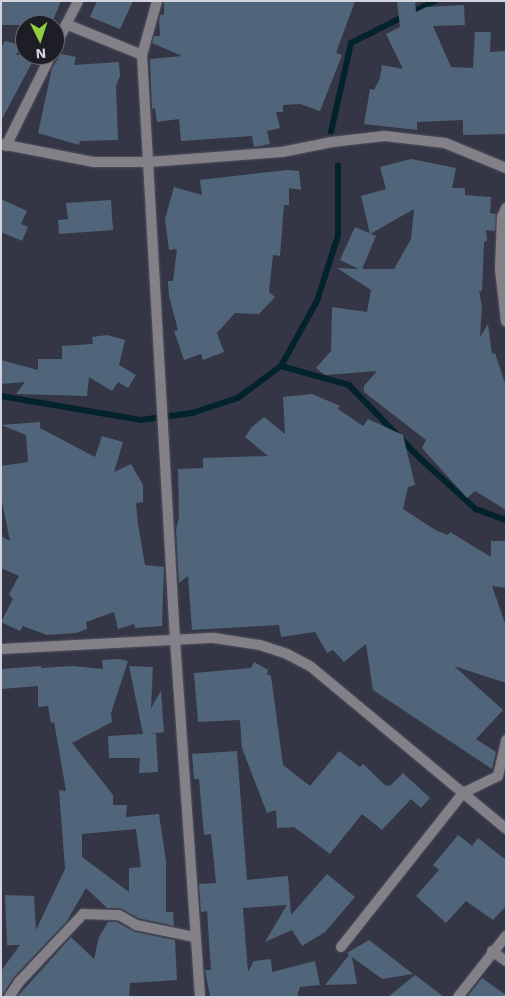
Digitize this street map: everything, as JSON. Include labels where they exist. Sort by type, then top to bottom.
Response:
[{"type":"street","points":[[78,1],[66,24],[142,55]]},
{"type":"street","points":[[157,1],[142,55],[175,639],[194,937],[200,997]]},
{"type":"street","points":[[46,65],[4,145],[94,162],[149,162],[282,152],[332,142],[385,136],[444,143],[506,168]]},
{"type":"street","points":[[506,208],[502,217],[500,269],[506,322]]},
{"type":"street","points":[[1,649],[175,639],[234,640],[287,654],[310,666],[506,829]]},
{"type":"street","points":[[341,948],[463,793],[498,776],[506,740]]},
{"type":"street","points":[[9,997],[38,960],[83,914],[119,915],[136,925],[194,937]]},
{"type":"street","points":[[458,997],[492,951],[506,936]]},
{"type":"street","points":[[492,951],[506,961]]},
{"type":"building","points":[[1,1],[61,1],[55,15],[15,15],[15,25],[1,25]]},
{"type":"building","points":[[97,1],[133,1],[120,29],[90,17]]},
{"type":"building","points":[[164,1],[355,1],[336,53],[342,55],[320,111],[300,104],[283,105],[283,112],[276,112],[280,128],[267,131],[270,144],[254,147],[252,136],[181,141],[179,119],[157,122],[155,108],[152,109],[150,59],[182,56],[152,43],[154,36],[160,36],[159,19],[161,14],[164,15]]},
{"type":"building","points":[[397,1],[415,1],[416,12],[426,7],[464,5],[465,25],[433,26],[451,67],[473,68],[475,32],[491,32],[490,52],[505,51],[506,134],[463,135],[463,120],[417,122],[417,130],[364,124],[370,89],[374,90],[380,78],[382,65],[403,69],[386,34],[400,27]]},
{"type":"building","points":[[5,41],[15,44],[15,65],[31,65],[1,121],[1,48]]},
{"type":"building","points":[[65,55],[76,57],[74,65],[119,62],[120,76],[116,86],[118,140],[80,141],[79,145],[38,133],[54,65],[65,65]]},
{"type":"building","points":[[411,159],[456,168],[452,188],[465,188],[465,195],[491,197],[490,213],[496,214],[495,231],[486,230],[487,241],[484,242],[482,292],[479,290],[482,307],[480,337],[488,324],[492,354],[495,353],[506,386],[506,510],[475,491],[467,498],[422,448],[426,440],[364,392],[364,386],[377,371],[325,375],[316,368],[331,351],[332,307],[367,312],[371,290],[337,268],[359,269],[340,260],[355,227],[370,233],[361,196],[386,189],[380,167]],"holes":[[[414,209],[411,239],[394,269],[362,269],[376,236],[371,234]]]},
{"type":"building","points":[[287,170],[299,171],[301,190],[289,188],[289,205],[284,205],[280,256],[273,255],[269,292],[275,297],[259,314],[235,313],[217,333],[224,352],[203,360],[201,354],[184,360],[174,331],[178,330],[169,296],[168,281],[173,281],[177,249],[169,250],[165,219],[174,187],[202,195],[200,180]]},
{"type":"building","points":[[1,199],[27,211],[21,224],[28,227],[22,241],[1,232]]},
{"type":"building","points":[[111,200],[113,230],[59,234],[58,220],[68,219],[66,203]]},
{"type":"building","points":[[107,335],[125,340],[119,365],[136,375],[128,388],[118,382],[112,391],[89,377],[87,396],[16,394],[25,382],[1,384],[1,360],[38,370],[38,359],[62,359],[62,346],[93,344],[92,337]]},
{"type":"building","points":[[312,394],[340,406],[338,409],[363,426],[368,419],[403,435],[415,485],[408,487],[403,509],[437,531],[448,535],[450,532],[491,557],[491,541],[506,541],[506,588],[492,586],[506,626],[506,683],[454,666],[503,710],[476,739],[496,752],[492,769],[373,690],[366,644],[344,662],[333,650],[327,653],[315,632],[281,637],[279,625],[192,630],[188,576],[179,583],[176,529],[179,517],[178,469],[203,468],[203,458],[268,456],[245,437],[252,427],[264,417],[285,434],[283,397]]},
{"type":"building","points":[[40,422],[40,428],[95,457],[102,436],[123,442],[114,472],[131,464],[143,485],[143,502],[136,503],[138,524],[145,565],[164,567],[162,626],[135,628],[134,624],[118,629],[114,612],[86,622],[87,629],[76,633],[47,635],[23,626],[20,631],[1,622],[13,599],[9,594],[19,576],[1,568],[1,536],[10,541],[1,497],[1,466],[28,462],[26,435],[1,425]]},
{"type":"building","points":[[119,659],[128,661],[111,713],[112,722],[72,743],[113,795],[113,805],[127,805],[126,817],[159,814],[166,861],[166,912],[173,912],[174,926],[138,918],[120,908],[107,908],[86,888],[67,921],[14,977],[1,997],[1,971],[20,945],[7,945],[5,895],[34,896],[36,930],[65,869],[59,790],[66,791],[54,722],[51,723],[48,706],[38,707],[38,686],[1,689],[1,669],[72,666],[103,669],[102,660]],"holes":[[[136,829],[141,867],[129,868],[129,892],[82,857],[82,834]]]},
{"type":"building","points":[[254,662],[268,670],[267,674],[271,676],[283,765],[310,786],[339,751],[360,767],[363,764],[385,785],[390,786],[403,773],[430,798],[421,808],[411,799],[382,830],[362,814],[330,854],[294,827],[277,828],[276,810],[267,813],[242,748],[240,720],[198,722],[194,673],[251,668]]},
{"type":"building","points":[[129,666],[153,667],[151,708],[161,691],[164,732],[150,734],[156,734],[158,772],[139,773],[140,758],[109,758],[108,736],[143,734]]},
{"type":"building","points":[[237,751],[247,880],[288,876],[291,915],[327,874],[355,897],[325,932],[302,946],[292,930],[265,942],[287,905],[243,908],[248,972],[254,961],[271,959],[272,972],[315,961],[320,985],[300,987],[297,997],[210,996],[205,970],[211,970],[207,911],[201,912],[199,884],[216,883],[211,834],[204,835],[199,779],[194,779],[192,754]]},
{"type":"building","points":[[458,835],[472,846],[478,838],[506,860],[506,906],[493,920],[466,901],[446,923],[416,896],[439,870],[433,865]]},
{"type":"building","points":[[108,922],[117,922],[135,932],[175,940],[177,980],[130,983],[129,997],[17,997],[71,937],[94,959],[99,937]]},
{"type":"building","points":[[369,940],[413,974],[382,979],[352,957],[357,984],[325,985],[349,955],[347,953]]},
{"type":"building","points":[[415,975],[444,997],[388,997]]},
{"type":"building","points":[[482,978],[506,995],[506,997],[467,997]]},
{"type":"waterway","points":[[331,132],[351,43],[435,1]]},
{"type":"waterway","points":[[1,396],[141,420],[192,413],[238,398],[281,366],[317,301],[338,236],[338,166]]},
{"type":"waterway","points":[[281,366],[349,385],[420,458],[476,509],[506,520]]}]
